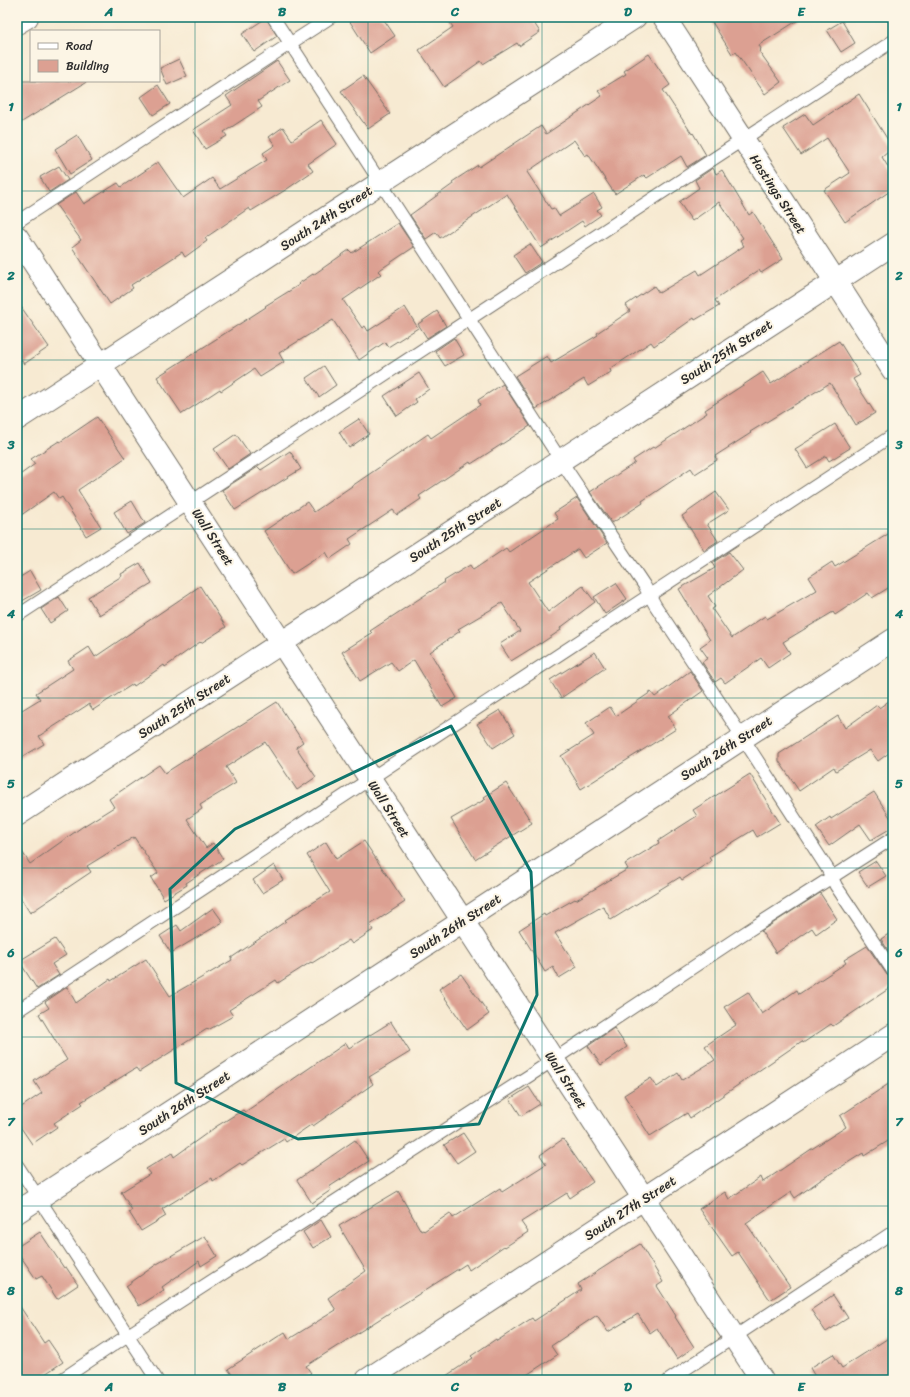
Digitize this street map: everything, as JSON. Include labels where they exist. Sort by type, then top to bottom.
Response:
[{"type":"street","points":[[17,23],[27,17]]},
{"type":"street","name":"South 24th Street","points":[[17,419],[635,17]]},
{"type":"street","name":"Hastings Street","points":[[664,17],[893,370]]},
{"type":"street","name":"Wall Street","points":[[17,237],[762,1380]]},
{"type":"street","name":"South 25th Street","points":[[17,815],[893,244]]},
{"type":"street","name":"South 26th Street","points":[[17,1212],[742,737],[893,640]]},
{"type":"street","name":"South 27th Street","points":[[367,1380],[893,1035]]},
{"type":"lane","points":[[273,17],[561,461],[644,585],[649,595],[893,971]]},
{"type":"lane","points":[[17,222],[140,140],[331,17]]},
{"type":"lane","points":[[17,616],[893,41]]},
{"type":"lane","points":[[17,1011],[893,435]]},
{"type":"lane","points":[[61,1380],[128,1335],[554,1060],[740,936],[893,838]]},
{"type":"lane","points":[[17,1165],[157,1380]]},
{"type":"lane","points":[[669,1380],[893,1232]]},
{"type":"highlighted area","points":[[451,726],[531,872],[537,995],[479,1124],[298,1139],[176,1083],[170,889],[235,829]]},
{"type":"building","points":[[347,17],[382,17],[395,36],[370,53]]},
{"type":"building","points":[[446,17],[530,17],[540,32],[519,46],[517,43],[483,64],[481,61],[444,87],[419,50],[453,27]]},
{"type":"building","points":[[709,17],[803,17],[759,45],[761,49],[759,51],[781,82],[765,94],[736,52],[732,54]]},
{"type":"building","points":[[266,18],[277,36],[254,52],[242,34]]},
{"type":"building","points":[[842,21],[855,43],[841,52],[827,30]]},
{"type":"building","points":[[649,54],[670,85],[663,90],[692,134],[693,133],[706,155],[687,167],[681,156],[647,178],[644,175],[615,194],[588,154],[585,156],[574,140],[527,172],[551,209],[554,208],[559,216],[594,194],[602,207],[597,210],[601,215],[585,226],[582,221],[541,248],[507,194],[440,238],[436,232],[426,239],[410,215],[453,184],[452,182],[478,165],[479,167],[541,126],[546,134],[602,96],[598,91],[626,74],[624,71]]},
{"type":"building","points":[[179,59],[187,76],[167,85],[160,68]]},
{"type":"building","points":[[277,61],[290,80],[258,101],[262,107],[224,132],[227,136],[205,149],[193,130],[232,105],[226,96]]},
{"type":"building","points":[[363,76],[390,114],[368,129],[341,91]]},
{"type":"building","points":[[17,81],[86,82],[17,125]]},
{"type":"building","points":[[158,85],[170,104],[153,115],[141,97]]},
{"type":"building","points":[[859,94],[893,148],[882,157],[893,175],[893,189],[845,222],[824,190],[850,173],[827,138],[801,155],[783,128],[805,114],[813,125]]},
{"type":"building","points":[[321,120],[337,144],[308,164],[313,171],[251,211],[249,208],[205,238],[207,241],[185,257],[182,252],[131,285],[133,288],[110,304],[72,247],[81,240],[56,205],[76,192],[84,204],[118,183],[121,187],[158,162],[183,198],[212,178],[220,189],[267,160],[263,153],[275,145],[269,137],[283,127],[292,140]]},
{"type":"building","points":[[77,135],[92,160],[70,174],[55,149]]},
{"type":"building","points":[[59,166],[68,180],[49,192],[40,177]]},
{"type":"building","points":[[713,168],[716,174],[722,170],[749,215],[753,212],[783,259],[761,273],[759,270],[715,300],[719,306],[695,320],[694,318],[654,346],[651,342],[610,369],[611,372],[588,386],[584,379],[536,409],[515,376],[547,356],[551,363],[598,335],[597,333],[630,311],[626,305],[654,286],[659,293],[697,270],[700,275],[744,246],[740,240],[743,238],[719,202],[692,221],[679,202],[699,188],[695,180]]},
{"type":"building","points":[[398,223],[414,247],[378,271],[381,274],[343,300],[362,328],[365,326],[368,331],[405,307],[418,328],[388,347],[385,342],[359,360],[333,320],[279,353],[284,362],[260,377],[254,369],[182,414],[157,377],[266,307],[265,306],[299,285],[298,284],[349,250],[352,253]]},
{"type":"building","points":[[530,244],[542,262],[525,273],[513,255]]},
{"type":"building","points":[[17,301],[49,347],[24,364],[17,354]]},
{"type":"building","points":[[437,311],[446,326],[427,338],[418,324]]},
{"type":"building","points":[[454,338],[464,355],[445,366],[435,351]]},
{"type":"building","points":[[839,341],[860,375],[853,379],[875,413],[856,425],[830,383],[750,432],[751,433],[715,456],[717,460],[695,474],[691,468],[642,501],[643,503],[612,523],[590,492],[635,463],[633,460],[707,413],[705,410],[763,372],[771,384]]},
{"type":"building","points":[[324,366],[336,385],[319,397],[306,378]]},
{"type":"building","points":[[419,373],[429,389],[415,399],[417,402],[397,416],[384,396]]},
{"type":"building","points":[[503,384],[530,426],[471,464],[470,462],[419,496],[421,499],[397,515],[393,510],[349,539],[352,544],[330,559],[326,552],[292,574],[264,531],[307,502],[314,512],[428,434],[431,438],[480,405],[478,400]]},
{"type":"building","points":[[97,417],[125,458],[78,490],[101,527],[86,536],[62,497],[59,499],[54,492],[17,518],[17,477],[35,464],[31,459],[59,441],[60,442]]},
{"type":"building","points":[[359,419],[369,434],[349,448],[339,432]]},
{"type":"building","points":[[835,424],[850,448],[829,461],[826,456],[807,468],[795,449]]},
{"type":"building","points":[[236,434],[250,454],[228,469],[214,449]]},
{"type":"building","points":[[290,451],[301,469],[235,510],[222,490],[258,467],[261,470]]},
{"type":"building","points":[[716,492],[729,510],[707,524],[718,541],[704,550],[682,516]]},
{"type":"building","points":[[577,498],[607,543],[584,558],[578,549],[528,582],[548,612],[583,586],[595,602],[560,628],[561,630],[511,661],[500,644],[520,631],[502,603],[458,629],[460,631],[430,652],[457,698],[442,707],[414,660],[398,671],[391,662],[360,681],[342,652],[372,633],[370,631],[470,565],[473,570],[506,548],[509,552],[558,519],[554,513]]},
{"type":"building","points":[[132,501],[145,523],[127,534],[114,512]]},
{"type":"building","points":[[893,531],[893,585],[872,598],[868,593],[835,615],[833,612],[783,642],[790,653],[768,668],[761,658],[725,683],[721,678],[715,682],[702,662],[708,658],[700,647],[710,640],[679,589],[715,568],[712,563],[729,552],[743,570],[708,596],[715,607],[712,609],[732,638],[765,616],[767,619],[817,590],[809,577],[832,562],[835,567]]},
{"type":"building","points":[[140,563],[152,583],[99,615],[88,597]]},
{"type":"building","points":[[30,571],[41,590],[17,604],[17,579]]},
{"type":"building","points":[[616,583],[627,599],[605,614],[594,597]]},
{"type":"building","points":[[200,586],[226,627],[201,643],[200,642],[165,667],[164,665],[134,686],[133,684],[93,710],[89,704],[39,736],[44,744],[17,760],[17,713],[40,699],[36,693],[73,669],[68,661],[89,647],[95,657]]},
{"type":"building","points":[[59,597],[68,611],[50,623],[41,609]]},
{"type":"building","points":[[595,652],[605,668],[561,698],[550,680]]},
{"type":"building","points":[[690,671],[703,691],[668,716],[676,729],[581,789],[561,756],[594,735],[586,723],[610,707],[616,716],[651,692],[655,697]]},
{"type":"building","points":[[893,698],[893,750],[878,761],[870,750],[836,771],[834,767],[799,791],[779,761],[779,754],[838,716],[845,728],[877,705],[879,708]]},
{"type":"building","points":[[277,702],[303,742],[296,747],[316,777],[297,790],[265,742],[226,767],[236,783],[200,805],[202,809],[187,819],[206,848],[213,843],[223,859],[186,883],[187,885],[164,899],[151,878],[158,873],[134,837],[87,866],[91,872],[30,913],[17,892],[17,844],[30,864],[82,827],[114,807],[109,799],[159,765],[165,773]]},
{"type":"building","points":[[500,710],[515,734],[493,748],[477,724]]},
{"type":"building","points":[[750,774],[780,823],[757,837],[753,830],[709,857],[711,861],[682,880],[680,877],[611,920],[603,906],[555,933],[577,967],[559,978],[553,967],[545,972],[519,930],[544,914],[545,916],[575,899],[576,900],[628,869],[625,864],[659,843],[658,841],[697,816],[693,810]]},
{"type":"building","points":[[506,783],[532,823],[475,859],[451,819],[486,799],[484,797]]},
{"type":"building","points":[[874,792],[893,822],[893,827],[871,840],[860,824],[829,846],[816,827],[830,817],[831,819]]},
{"type":"building","points":[[364,841],[405,902],[370,925],[373,930],[352,944],[349,940],[278,983],[276,980],[229,1010],[233,1016],[208,1030],[207,1029],[139,1072],[136,1068],[81,1102],[83,1104],[54,1123],[57,1127],[32,1144],[17,1122],[17,1110],[42,1093],[34,1081],[67,1060],[39,1014],[49,1008],[45,1002],[67,987],[76,1003],[110,979],[111,981],[146,959],[170,996],[232,960],[231,958],[286,921],[285,920],[330,892],[307,855],[326,842],[336,859]]},
{"type":"building","points":[[876,861],[886,876],[868,887],[858,872]]},
{"type":"building","points":[[274,865],[283,880],[262,893],[253,880]]},
{"type":"building","points":[[820,893],[837,919],[816,934],[812,928],[776,953],[761,931]]},
{"type":"building","points":[[213,908],[223,922],[171,953],[160,936],[177,925],[181,931]]},
{"type":"building","points":[[893,931],[893,958],[881,939]]},
{"type":"building","points":[[55,939],[66,955],[52,964],[59,975],[37,989],[19,961]]},
{"type":"building","points":[[867,946],[887,975],[893,978],[893,986],[833,1026],[831,1024],[803,1043],[802,1041],[690,1118],[687,1113],[650,1136],[624,1095],[651,1078],[657,1087],[678,1073],[682,1080],[715,1060],[705,1046],[736,1025],[724,1007],[748,992],[762,1014],[797,990],[799,994],[846,963],[844,960]]},
{"type":"building","points":[[461,974],[489,1014],[467,1030],[439,989]]},
{"type":"building","points":[[391,1022],[410,1052],[369,1077],[373,1084],[313,1126],[312,1124],[286,1142],[284,1139],[242,1165],[240,1163],[213,1181],[212,1178],[162,1209],[166,1216],[141,1231],[129,1212],[132,1210],[121,1192],[150,1174],[146,1169],[172,1153],[174,1157],[217,1126],[243,1110],[245,1112],[346,1043],[349,1048]]},
{"type":"building","points":[[614,1028],[627,1047],[601,1065],[588,1046]]},
{"type":"building","points":[[893,1081],[893,1138],[864,1156],[863,1153],[795,1198],[791,1192],[746,1223],[790,1287],[770,1300],[738,1252],[732,1256],[699,1209],[725,1192],[729,1199],[761,1177],[763,1182],[846,1127],[840,1116]]},
{"type":"building","points":[[529,1087],[540,1104],[521,1116],[510,1099]]},
{"type":"building","points":[[463,1133],[475,1151],[457,1163],[444,1145]]},
{"type":"building","points":[[563,1139],[593,1182],[570,1198],[567,1193],[521,1222],[528,1232],[505,1247],[504,1246],[469,1270],[466,1264],[306,1366],[311,1373],[300,1380],[236,1380],[228,1369],[285,1332],[289,1339],[336,1310],[328,1298],[366,1271],[339,1226],[398,1191],[421,1231],[424,1231],[450,1213],[453,1218],[500,1188],[502,1192],[546,1164],[540,1155]]},
{"type":"building","points":[[355,1140],[369,1161],[329,1187],[331,1190],[312,1203],[297,1180]]},
{"type":"building","points":[[321,1220],[331,1237],[313,1248],[303,1232]]},
{"type":"building","points":[[40,1232],[64,1268],[66,1267],[78,1285],[57,1299],[42,1276],[36,1279],[17,1251],[17,1247]]},
{"type":"building","points":[[205,1236],[217,1256],[201,1266],[199,1261],[162,1287],[164,1290],[139,1306],[126,1286],[157,1264]]},
{"type":"building","points":[[640,1244],[663,1282],[657,1286],[694,1347],[677,1359],[657,1328],[650,1333],[638,1314],[608,1332],[597,1315],[551,1346],[557,1355],[519,1380],[440,1380],[473,1358],[471,1356],[496,1339],[497,1341],[532,1318],[534,1321],[581,1290],[578,1284]]},
{"type":"building","points":[[833,1295],[848,1318],[826,1332],[811,1310]]},
{"type":"building","points":[[17,1302],[44,1343],[48,1340],[63,1362],[36,1380],[17,1380]]},
{"type":"building","points":[[893,1335],[893,1380],[817,1380],[810,1368],[833,1354],[842,1368]]}]
